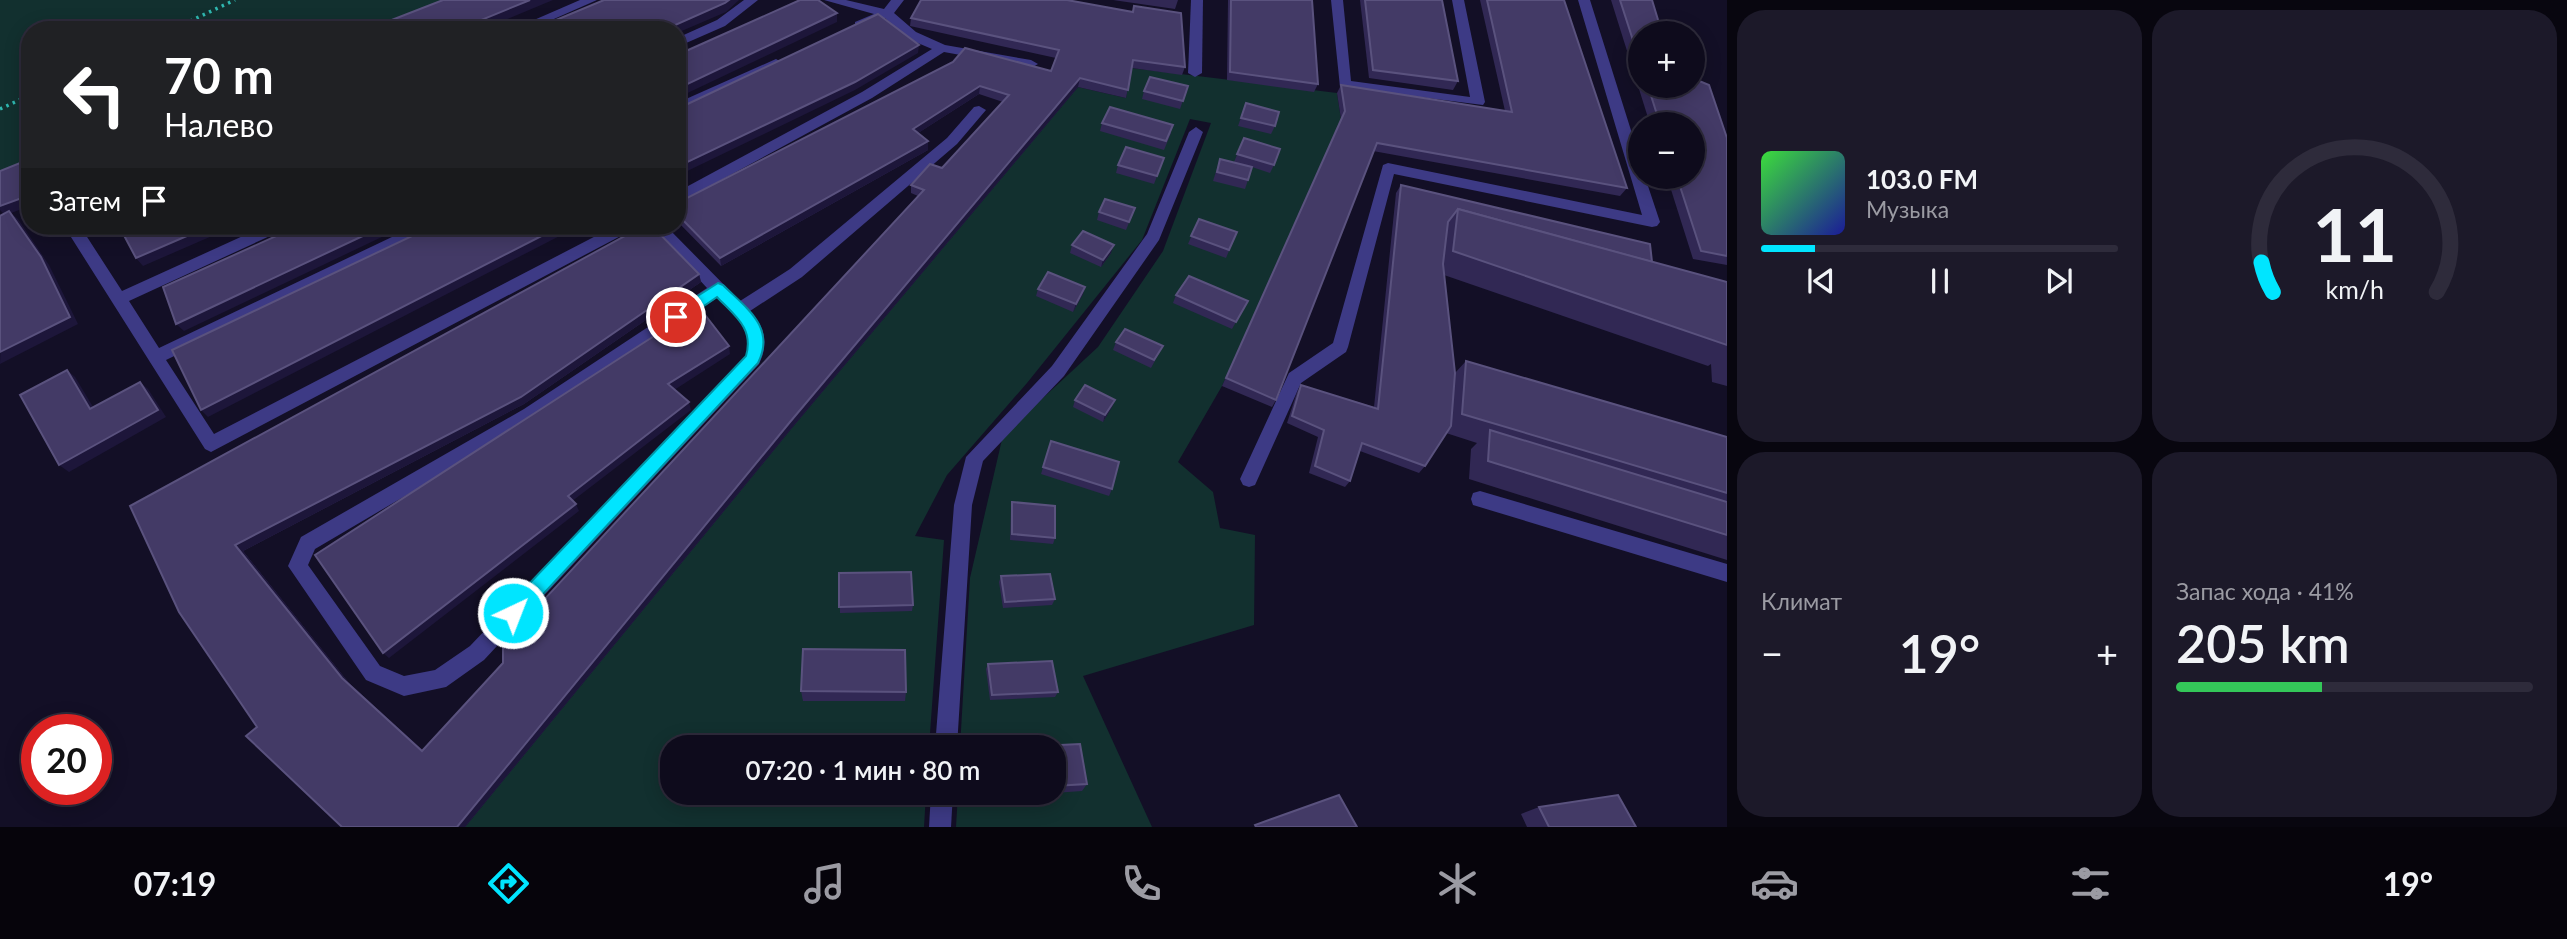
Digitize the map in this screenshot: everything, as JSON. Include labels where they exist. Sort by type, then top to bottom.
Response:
[{"type":"lane","points":[[539,21],[591,0]]},
{"type":"lane","points":[[686,39],[721,23],[752,0]]},
{"type":"lane","points":[[830,0],[887,13],[911,35],[942,48],[1031,64]]},
{"type":"lane","points":[[845,32],[887,13],[898,0]]},
{"type":"lane","points":[[1195,73],[1197,0]]},
{"type":"lane","points":[[1337,0],[1345,84],[1478,102],[1458,0]]},
{"type":"lane","points":[[1249,479],[1294,378],[1340,347],[1388,168],[1652,222],[1584,0]]},
{"type":"lane","points":[[686,194],[867,95],[942,48]]},
{"type":"lane","points":[[686,104],[786,58]]},
{"type":"lane","points":[[739,310],[796,272],[952,141],[979,110]]},
{"type":"lane","points":[[947,735],[963,505],[975,457],[1058,370],[1154,236],[1196,132]]},
{"type":"lane","points":[[78,235],[211,444],[610,235]]},
{"type":"lane","points":[[119,299],[258,235]]},
{"type":"lane","points":[[155,358],[409,235]]},
{"type":"lane","points":[[666,235],[753,325],[758,342],[753,359],[477,653],[439,680],[404,686],[373,673],[298,566],[308,543],[530,414],[718,289]]},
{"type":"lane","points":[[1480,499],[1727,573]]},
{"type":"lane","points":[[940,827],[941,805]]},
{"type":"path","points":[[190,21],[235,0]]},
{"type":"path","points":[[0,109],[21,99]]},
{"type":"green space","points":[[0,0],[469,0],[416,21],[21,21],[21,174],[0,182]]},
{"type":"green space","points":[[1131,68],[1337,93],[1341,119],[1222,386],[1178,462],[1213,492],[1220,528],[1255,535],[1254,625],[1083,676],[1152,827],[956,827],[957,805],[1066,805],[1066,735],[961,735],[970,578],[1003,435],[1098,347],[1163,251],[1211,123],[1190,119],[1142,240],[1027,383],[947,475],[915,536],[944,540],[930,735],[660,735],[660,805],[925,805],[924,827],[465,827],[791,429],[1078,87],[1126,98]]},
{"type":"building","points":[[443,0],[530,0],[479,21],[389,21]]},
{"type":"building","points":[[604,0],[729,0],[684,21],[554,21]]},
{"type":"building","points":[[800,0],[818,0],[837,13],[686,85],[686,51]]},
{"type":"building","points":[[921,0],[1067,0],[1133,12],[1134,6],[1181,13],[1185,67],[1133,60],[1128,90],[1080,78],[790,422],[457,827],[342,827],[246,736],[257,727],[179,612],[130,506],[627,235],[661,235],[699,274],[521,397],[235,545],[342,678],[422,751],[503,663],[503,644],[924,190],[911,185],[930,164],[942,168],[1009,95],[980,86],[913,129],[928,141],[720,258],[686,223],[686,198],[953,62],[965,48],[1051,71],[1059,50],[911,18]]},
{"type":"building","points":[[1231,0],[1312,0],[1318,84],[1230,72]]},
{"type":"building","points":[[1365,0],[1442,0],[1458,81],[1373,70]]},
{"type":"building","points":[[1487,0],[1564,0],[1627,188],[1377,143],[1276,400],[1226,378],[1345,111],[1341,85],[1512,112]]},
{"type":"building","points":[[1620,0],[1652,0],[1658,21],[1628,21],[1628,25]]},
{"type":"building","points":[[878,14],[919,45],[855,82],[686,163],[686,105]]},
{"type":"building","points":[[1150,77],[1188,86],[1183,101],[1144,91]]},
{"type":"building","points":[[1705,83],[1709,85],[1727,138],[1727,256],[1701,251],[1681,189],[1705,189],[1705,112],[1656,112],[1652,98],[1705,98]]},
{"type":"building","points":[[1246,103],[1279,112],[1275,126],[1241,118]]},
{"type":"building","points":[[1110,107],[1173,125],[1166,141],[1102,123]]},
{"type":"building","points":[[1244,138],[1280,149],[1274,165],[1237,154]]},
{"type":"building","points":[[1126,147],[1164,158],[1157,176],[1118,165]]},
{"type":"building","points":[[1220,159],[1252,167],[1248,180],[1217,172]]},
{"type":"building","points":[[21,163],[21,198],[0,206],[0,171]]},
{"type":"building","points":[[1401,185],[1650,244],[1652,262],[1458,209],[1448,222],[1443,264],[1455,373],[1451,426],[1425,466],[1362,443],[1350,481],[1315,466],[1324,430],[1292,416],[1301,385],[1378,409]]},
{"type":"building","points":[[1105,199],[1135,208],[1129,222],[1099,212]]},
{"type":"building","points":[[1458,209],[1727,282],[1727,345],[1453,251]]},
{"type":"building","points":[[9,211],[21,228],[21,235],[26,235],[41,257],[70,317],[0,352],[0,216]]},
{"type":"building","points":[[1199,219],[1237,232],[1229,250],[1191,236]]},
{"type":"building","points":[[1083,231],[1114,245],[1103,260],[1072,245]]},
{"type":"building","points":[[124,235],[189,235],[136,258]]},
{"type":"building","points":[[278,235],[365,235],[176,324],[163,287]]},
{"type":"building","points":[[414,235],[543,235],[201,410],[172,350]]},
{"type":"building","points":[[1048,272],[1085,287],[1076,304],[1038,289]]},
{"type":"building","points":[[1189,276],[1248,301],[1236,322],[1176,295]]},
{"type":"building","points":[[699,307],[729,346],[668,384],[689,402],[568,496],[576,504],[383,653],[315,555]]},
{"type":"building","points":[[1125,329],[1163,346],[1154,360],[1116,342]]},
{"type":"building","points":[[1466,361],[1727,437],[1727,493],[1462,414]]},
{"type":"building","points":[[67,370],[90,409],[140,382],[158,410],[59,465],[20,395]]},
{"type":"building","points":[[1085,385],[1115,400],[1105,415],[1075,400]]},
{"type":"building","points":[[1490,430],[1727,502],[1727,535],[1488,461]]},
{"type":"building","points":[[1051,441],[1119,462],[1112,489],[1043,467]]},
{"type":"building","points":[[1012,502],[1055,506],[1055,538],[1012,534]]},
{"type":"building","points":[[911,572],[913,605],[839,607],[839,573]]},
{"type":"building","points":[[1050,574],[1055,599],[1005,602],[1001,576]]},
{"type":"building","points":[[803,649],[905,650],[906,692],[801,691]]},
{"type":"building","points":[[1052,661],[1058,692],[992,695],[988,664]]},
{"type":"building","points":[[1080,744],[1087,784],[1066,785],[1066,745]]},
{"type":"building","points":[[1339,795],[1357,827],[1255,825]]},
{"type":"building","points":[[1618,795],[1636,827],[1549,827],[1539,807]]},
{"type":"route","points":[[513,613],[753,359],[758,342],[753,325],[718,289],[676,317]]}]
